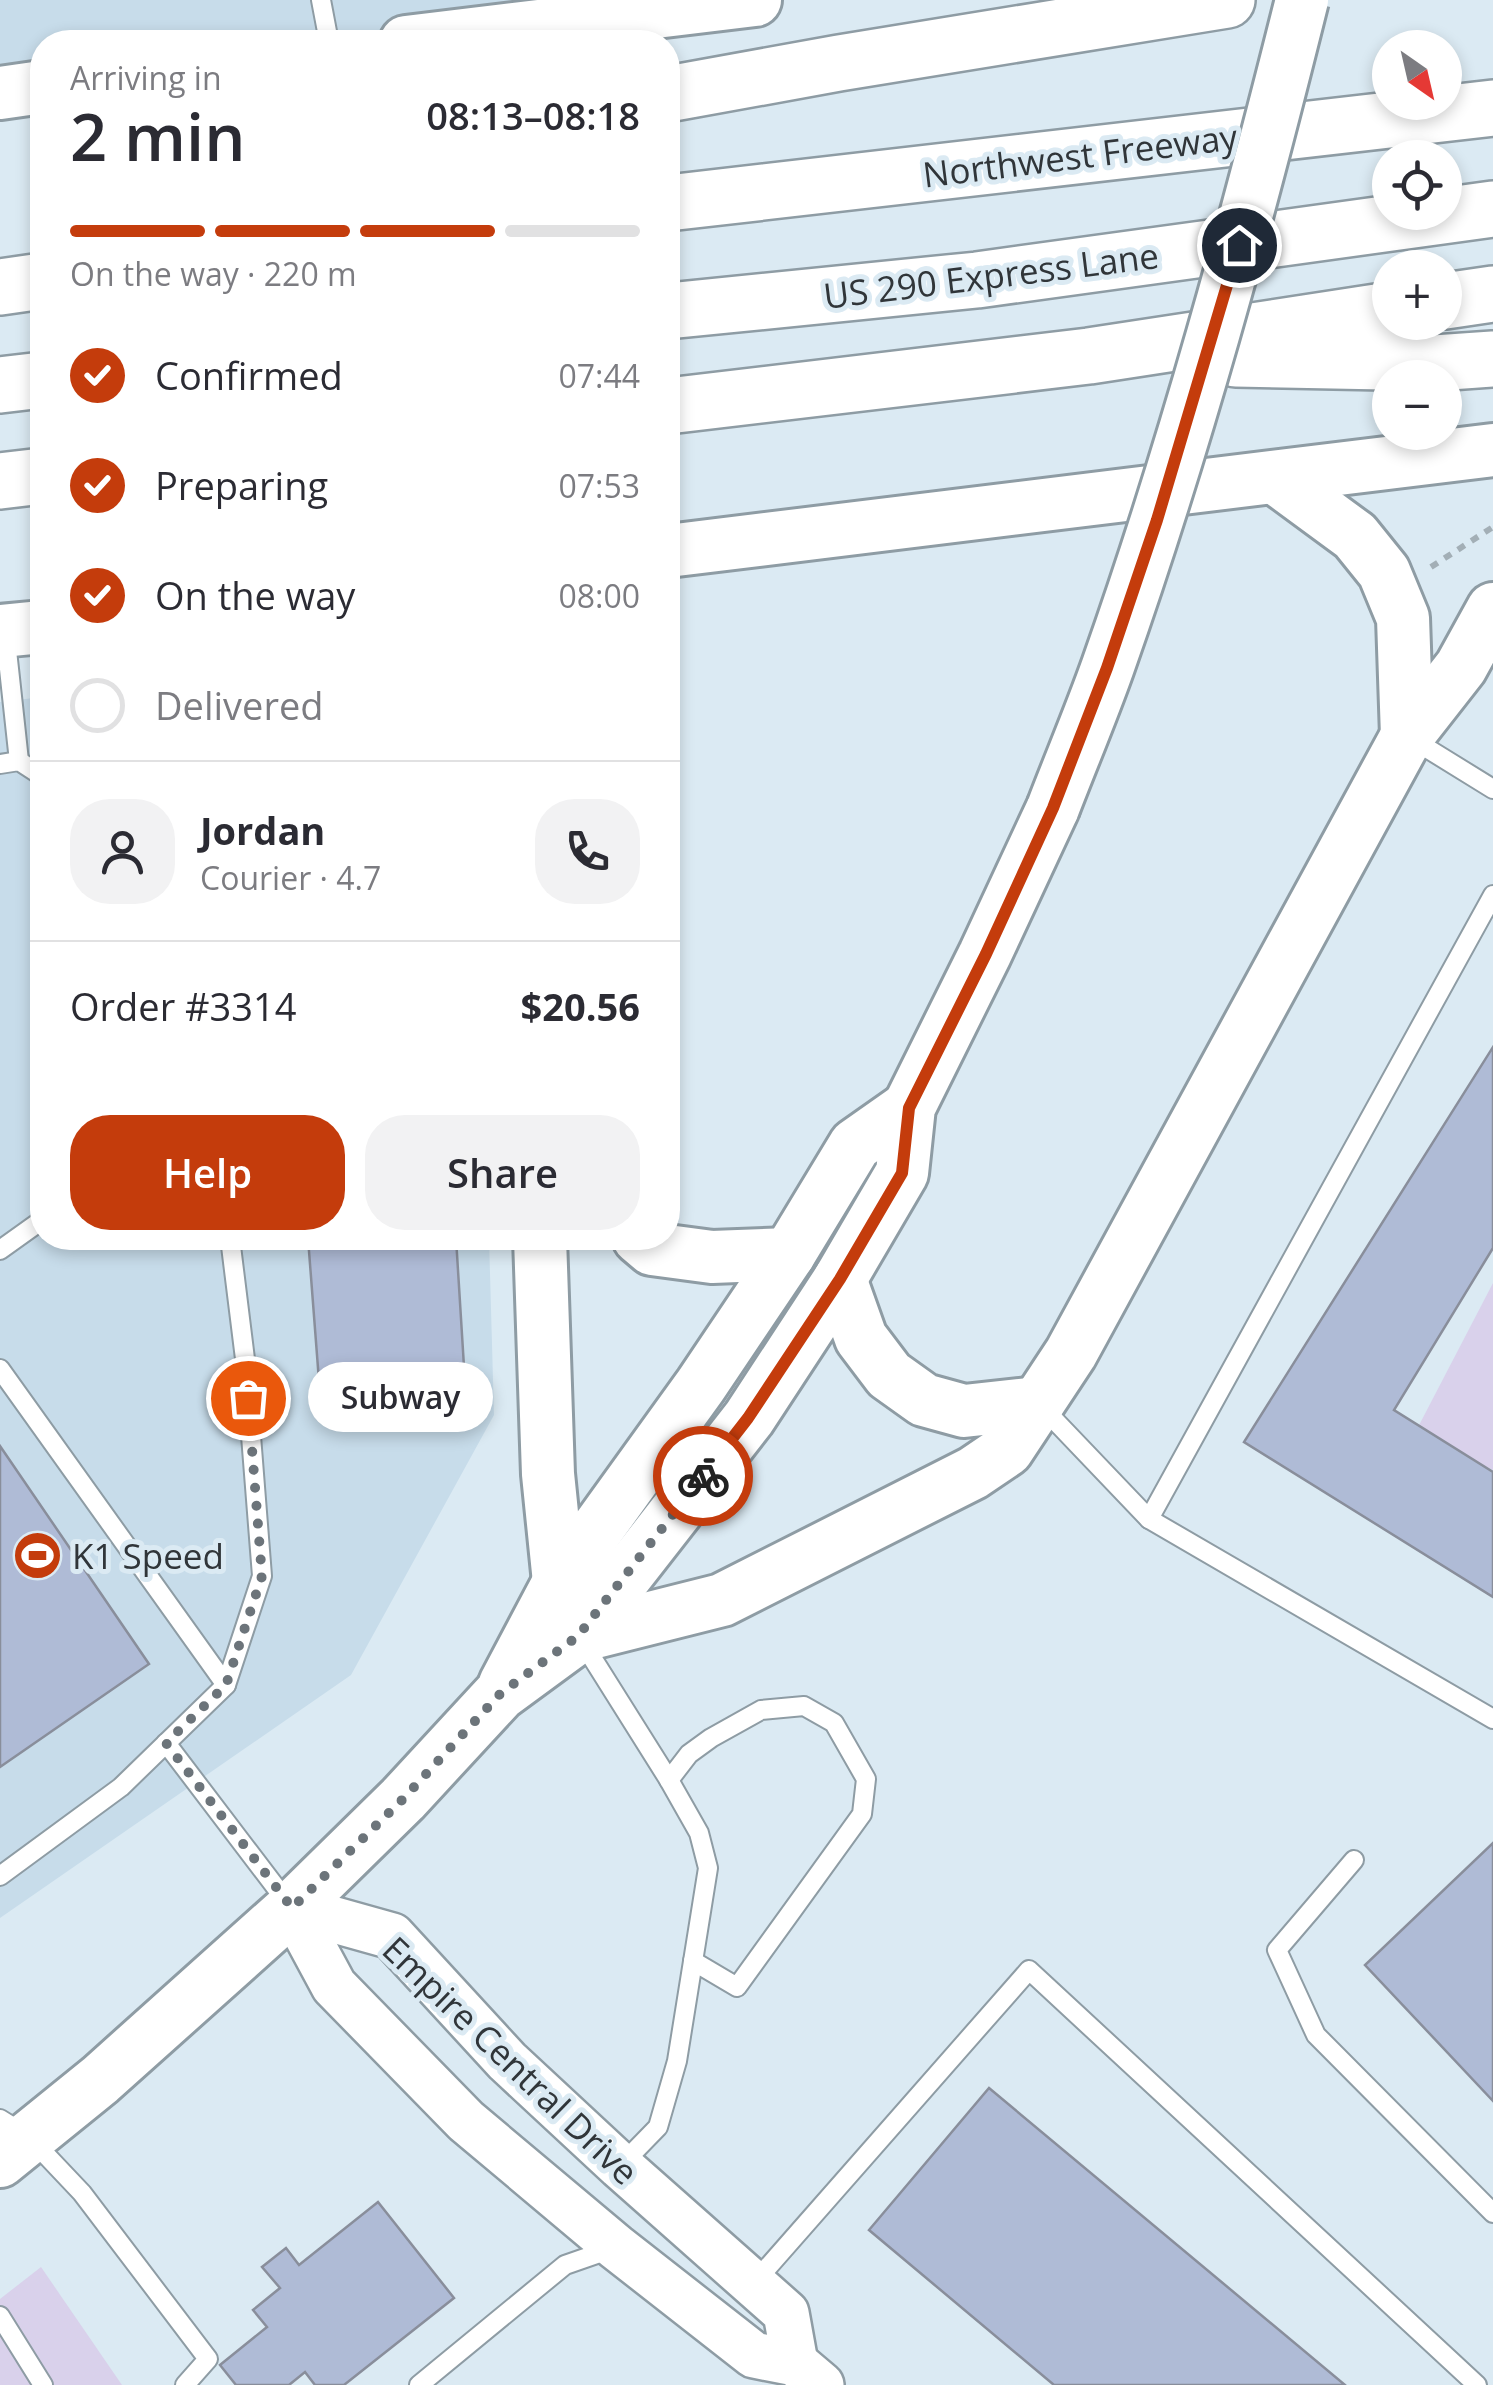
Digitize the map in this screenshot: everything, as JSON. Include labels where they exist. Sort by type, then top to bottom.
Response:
[{"type":"highway","points":[[680,92],[1227,0]]},
{"type":"highway","name":"Northwest Freeway","points":[[680,203],[1489,107]]},
{"type":"highway","name":"US 290 Express Lane","points":[[680,311],[978,280],[1493,209]]},
{"type":"highway","points":[[1462,299],[1493,294]]},
{"type":"highway","points":[[680,405],[1089,356],[1372,313]]},
{"type":"highway","points":[[1089,356],[1435,363],[1493,359]]},
{"type":"highway","points":[[0,385],[30,381]]},
{"type":"highway","points":[[0,481],[30,477]]},
{"type":"main road","points":[[506,30],[755,0]]},
{"type":"main road","points":[[10,2139],[114,2067],[292,1908],[403,1799],[500,1694],[578,1636],[748,1418],[840,1279],[902,1173],[909,1108],[1053,808],[1107,668],[1157,520],[1244,229],[1302,0]]},
{"type":"main road","points":[[0,93],[30,89]]},
{"type":"main road","points":[[680,550],[1493,450]]},
{"type":"main road","points":[[1276,478],[1355,536],[1384,572],[1403,618],[1407,736]]},
{"type":"main road","points":[[680,574],[728,544]]},
{"type":"main road","points":[[578,1636],[722,1600],[973,1473],[1007,1450],[1071,1353],[1407,736],[1461,666],[1493,608]]},
{"type":"main road","points":[[500,1694],[559,1582],[701,1385],[789,1254],[855,1145],[909,1108]]},
{"type":"main road","points":[[540,1250],[548,1474],[559,1582]]},
{"type":"main road","points":[[664,1250],[712,1258],[789,1254]]},
{"type":"main road","points":[[840,1279],[861,1338],[889,1376],[924,1400],[964,1411],[1038,1403]]},
{"type":"street","name":"Empire Central Drive","points":[[292,1908],[392,1936],[507,2061],[786,2314],[802,2376]]},
{"type":"street","name":"Empire Central Drive","points":[[292,1908],[334,1986],[466,2121],[616,2247],[754,2355],[802,2376]]},
{"type":"lane","points":[[321,0],[327,30]]},
{"type":"lane","points":[[10,762],[16,630]]},
{"type":"lane","points":[[1407,736],[1493,789]]},
{"type":"lane","points":[[1149,1519],[1493,894]]},
{"type":"lane","points":[[0,1250],[30,1229]]},
{"type":"lane","points":[[0,1876],[121,1787],[226,1685],[262,1576],[245,1359],[231,1250]]},
{"type":"lane","points":[[0,1369],[226,1685]]},
{"type":"lane","points":[[1038,1403],[1149,1519],[1493,1719]]},
{"type":"lane","points":[[578,1636],[699,1833],[708,1868],[677,2061],[658,2126],[620,2166]]},
{"type":"lane","points":[[669,1780],[689,1754],[761,1710],[804,1706],[834,1723],[866,1779],[862,1814],[736,1987],[693,1961]]},
{"type":"lane","points":[[166,1743],[292,1908]]},
{"type":"lane","points":[[1354,1860],[1277,1950],[1316,2035],[1493,2213]]},
{"type":"lane","points":[[753,2284],[1029,1970],[1477,2385]]},
{"type":"lane","points":[[10,2139],[82,2193],[208,2359],[185,2385]]},
{"type":"lane","points":[[419,2385],[565,2265],[616,2247]]},
{"type":"lane","points":[[0,2316],[43,2385]]},
{"type":"path","points":[[1416,576],[1493,527]]},
{"type":"shaded area","points":[[0,0],[735,0],[536,30],[30,30],[30,102],[0,106]]},
{"type":"shaded area","points":[[30,698],[30,1250],[489,1250],[494,1415],[351,1675],[0,1918],[0,702]]},
{"type":"shaded area","points":[[1493,1283],[1493,1470],[1416,1431]]},
{"type":"shaded area","points":[[41,2267],[122,2385],[0,2385],[0,2299]]},
{"type":"building","points":[[1493,1047],[1493,1248],[1394,1410],[1493,1472],[1493,1597],[1244,1442]]},
{"type":"building","points":[[309,1250],[457,1250],[466,1399],[321,1407]]},
{"type":"building","name":"K1 Speed","points":[[0,1446],[149,1664],[0,1767]]},
{"type":"building","points":[[1493,1843],[1493,2101],[1365,1965]]},
{"type":"building","points":[[989,2088],[1345,2385],[1054,2385],[869,2230]]},
{"type":"building","points":[[378,2202],[454,2298],[344,2385],[315,2385],[305,2372],[289,2385],[236,2385],[220,2365],[267,2327],[253,2310],[280,2288],[262,2267],[286,2248],[299,2265]]},
{"type":"way so far","points":[[248,1398],[262,1576],[226,1685],[166,1743],[292,1908],[403,1799],[500,1694],[578,1636],[703,1476]]},
{"type":"place","name":"Subway","points":[[248,1398]]},
{"type":"place","name":"K1 Speed","points":[[37,1555]]},
{"type":"route","points":[[703,1476],[748,1418],[840,1279],[902,1173],[909,1108],[1053,808],[1107,668],[1157,520],[1239,245]]}]
